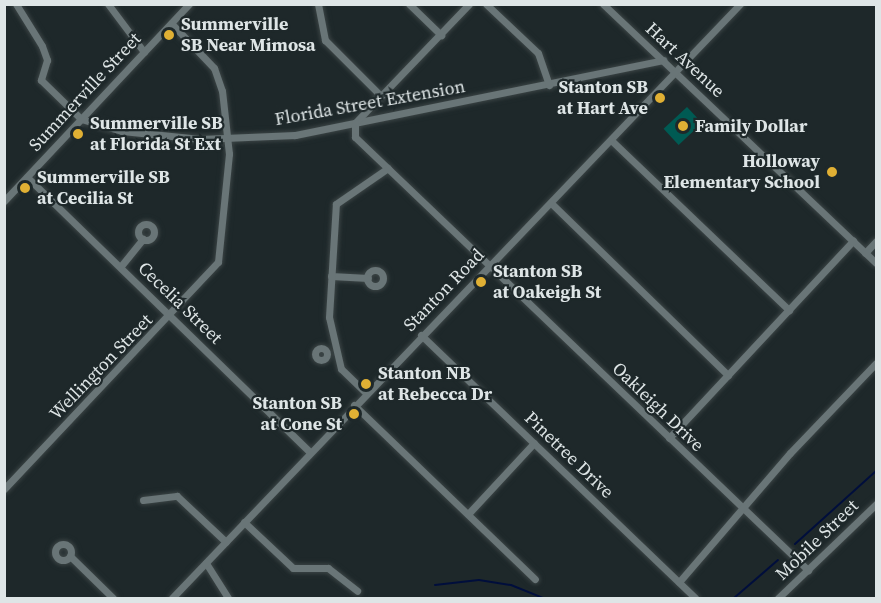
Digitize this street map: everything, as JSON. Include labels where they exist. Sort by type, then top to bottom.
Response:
[{"type":"street","points":[[16,4],[42,46],[47,60],[41,80],[81,119]]},
{"type":"street","points":[[108,4],[144,51]]},
{"type":"street","name":"Summerville Street","points":[[4,201],[189,4]]},
{"type":"street","points":[[318,4],[325,40],[381,96]]},
{"type":"street","points":[[409,4],[441,34]]},
{"type":"street","points":[[356,123],[469,4]]},
{"type":"street","points":[[486,4],[542,59],[549,85]]},
{"type":"street","name":"Hart Avenue","points":[[603,4],[876,263]]},
{"type":"street","name":"Stanton Road","points":[[172,598],[365,392],[612,141],[740,4]]},
{"type":"street","points":[[171,23],[214,68],[222,91],[227,138]]},
{"type":"street","name":"Florida Street Extension","points":[[81,119],[122,131],[227,138],[295,135],[663,60]]},
{"type":"street","name":"Oakleigh Drive","points":[[356,123],[355,138],[743,511],[808,570]]},
{"type":"street","name":"Wellington Street","points":[[5,486],[171,315],[218,262],[227,138]]},
{"type":"street","points":[[612,141],[789,310]]},
{"type":"street","points":[[341,369],[329,316],[336,204],[388,168]]},
{"type":"street","name":"Cecelia Street","points":[[27,177],[310,452]]},
{"type":"street","points":[[551,203],[728,375]]},
{"type":"street","points":[[121,266],[143,239]]},
{"type":"street","points":[[669,438],[853,241]]},
{"type":"street","points":[[865,253],[876,241]]},
{"type":"street","points":[[331,276],[368,279]]},
{"type":"street","name":"Pinetree Drive","points":[[421,334],[695,598]]},
{"type":"street","points":[[326,357],[365,392]]},
{"type":"street","points":[[679,582],[743,511],[790,453],[876,363]]},
{"type":"street","points":[[354,405],[535,579]]},
{"type":"street","points":[[468,514],[534,443]]},
{"type":"street","points":[[143,500],[177,496],[226,542]]},
{"type":"street","name":"Mobile Street","points":[[778,598],[876,504]]},
{"type":"street","points":[[244,522],[293,568],[328,568],[357,591]]},
{"type":"street","points":[[70,556],[112,598]]},
{"type":"street","points":[[206,563],[228,598]]},
{"type":"building","name":"Family Dollar","points":[[687,107],[702,123],[679,145],[664,129]]},
{"type":"waterway","points":[[795,544],[876,471]]},
{"type":"waterway","points":[[734,598],[778,560]]},
{"type":"waterway","points":[[435,585],[479,580],[511,585],[543,598]]},
{"type":"place","name":"Summerville SB Near Mimosa","points":[[169,35]]},
{"type":"place","name":"Stanton SB at Hart Ave","points":[[660,98]]},
{"type":"place","name":"Family Dollar","points":[[683,126]]},
{"type":"place","name":"Summerville SB at Florida St Ext","points":[[78,134]]},
{"type":"place","name":"Holloway Elementary School","points":[[832,172]]},
{"type":"place","name":"Summerville SB at Cecilia St","points":[[25,188]]},
{"type":"place","name":"Stanton SB at Oakeigh St","points":[[481,282]]},
{"type":"place","name":"Stanton NB at Rebecca Dr","points":[[366,384]]},
{"type":"place","name":"Stanton SB at Cone St","points":[[354,414]]}]
